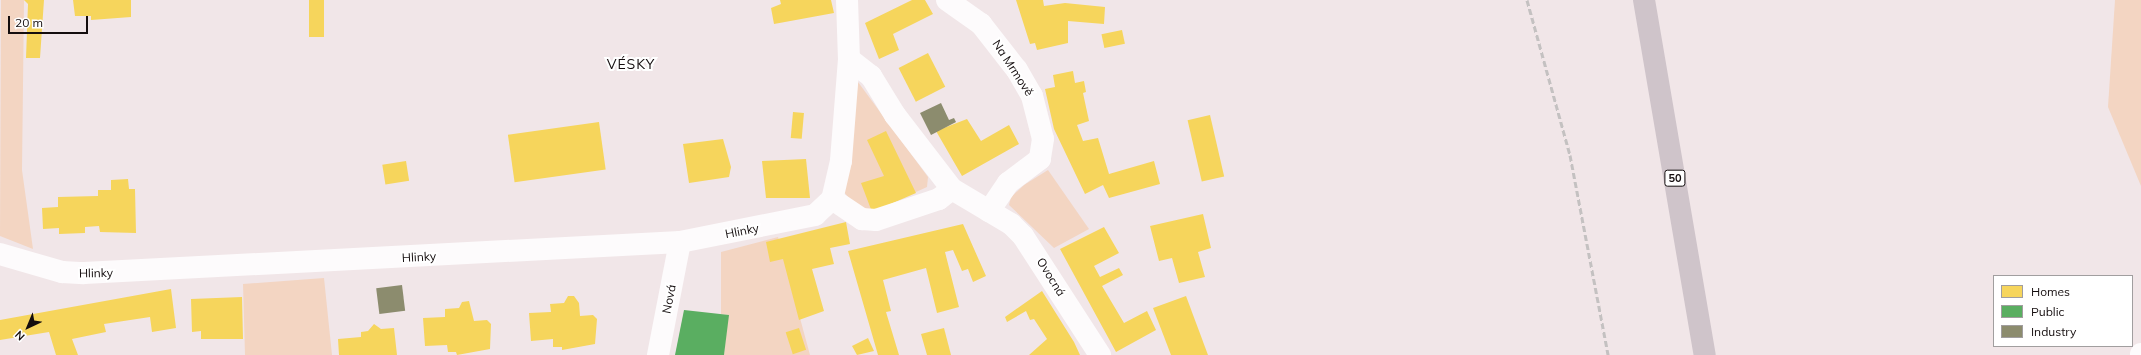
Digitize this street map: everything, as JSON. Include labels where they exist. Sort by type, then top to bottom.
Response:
[{"type":"main road","name":"50","points":[[1644,0],[1705,355]]},
{"type":"street","points":[[847,0],[849,59],[841,161],[832,199],[862,219],[876,220],[939,199],[952,189]]},
{"type":"street","name":"Na Mrmově","points":[[946,0],[981,24],[1016,70],[1032,96],[1043,139],[1040,158],[1008,183],[990,212]]},
{"type":"street","points":[[849,59],[871,76],[894,115],[952,189],[990,212]]},
{"type":"street","name":"Hlinky","points":[[0,254],[62,272],[84,273],[680,242],[815,215],[832,199]]},
{"type":"street","name":"Ovocná","points":[[990,212],[1011,224],[1032,247],[1100,355]]},
{"type":"street","name":"Nová","points":[[658,355],[680,242]]},
{"type":"shaded area","points":[[1,0],[24,0],[22,170],[33,249],[0,236]]},
{"type":"shaded area","points":[[2115,0],[2141,0],[2141,186],[2108,107]]},
{"type":"shaded area","points":[[858,82],[928,177],[927,187],[872,212],[854,205],[844,192]]},
{"type":"shaded area","points":[[1048,170],[1089,229],[1054,248],[1009,205],[1011,197],[1024,185]]},
{"type":"shaded area","points":[[778,237],[810,355],[724,355],[728,315],[721,314],[721,252]]},
{"type":"shaded area","points":[[324,278],[332,355],[245,355],[243,284]]},
{"type":"building: Homes","points":[[24,0],[44,0],[40,58],[26,58],[28,4]]},
{"type":"building: Homes","points":[[73,0],[131,0],[131,17],[91,20],[91,16],[75,16]]},
{"type":"building: Homes","points":[[309,0],[324,0],[324,37],[309,37]]},
{"type":"building: Homes","points":[[780,0],[831,0],[834,13],[774,24],[771,8],[781,4]]},
{"type":"building: Homes","points":[[912,0],[925,0],[933,14],[893,34],[899,50],[879,59],[865,23]]},
{"type":"building: Homes","points":[[1016,0],[1043,0],[1044,6],[1065,3],[1105,7],[1104,24],[1068,21],[1068,43],[1037,50],[1035,43],[1030,44]]},
{"type":"building: Homes","points":[[1122,30],[1125,44],[1104,48],[1101,34]]},
{"type":"building: Homes","points":[[928,53],[945,87],[916,102],[899,68]]},
{"type":"building: Homes","points":[[1073,71],[1075,83],[1084,81],[1086,92],[1083,93],[1089,121],[1077,125],[1083,141],[1098,138],[1109,174],[1154,161],[1160,184],[1109,198],[1103,185],[1085,194],[1054,129],[1045,89],[1055,87],[1053,75]]},
{"type":"building: Homes","points":[[793,112],[804,113],[802,139],[791,138]]},
{"type":"building: Homes","points":[[1210,115],[1224,176],[1202,182],[1188,120]]},
{"type":"building: Homes","points":[[967,119],[981,141],[1009,125],[1019,144],[962,176],[936,131]]},
{"type":"building: Homes","points":[[599,122],[606,170],[515,182],[508,135]]},
{"type":"building: Homes","points":[[886,131],[916,193],[872,212],[861,183],[884,176],[867,140]]},
{"type":"building: Homes","points":[[723,139],[731,167],[729,177],[689,183],[683,144]]},
{"type":"building: Homes","points":[[806,159],[810,198],[766,198],[762,161]]},
{"type":"building: Homes","points":[[406,161],[409,181],[385,185],[382,165]]},
{"type":"building: Homes","points":[[128,179],[129,189],[135,189],[136,233],[100,232],[99,226],[85,227],[85,233],[59,234],[59,228],[43,229],[42,208],[58,207],[58,197],[98,196],[98,190],[111,190],[111,180]]},
{"type":"building: Homes","points":[[1203,214],[1211,248],[1198,252],[1205,277],[1179,283],[1172,258],[1159,261],[1150,226]]},
{"type":"building: Homes","points":[[846,222],[850,244],[830,248],[834,264],[812,269],[824,311],[799,320],[783,259],[770,262],[766,242]]},
{"type":"building: Homes","points":[[963,224],[986,276],[973,282],[968,269],[962,271],[953,250],[945,252],[959,307],[937,313],[926,268],[883,280],[891,311],[886,312],[899,355],[878,355],[848,251]]},
{"type":"building: Homes","points":[[1104,227],[1119,253],[1094,266],[1100,277],[1119,268],[1123,275],[1102,286],[1124,323],[1147,311],[1156,330],[1116,352],[1060,249]]},
{"type":"building: Homes","points":[[171,289],[176,328],[152,332],[150,317],[104,324],[106,332],[72,339],[78,355],[56,355],[49,332],[0,340],[0,320]]},
{"type":"building: Homes","points":[[1042,291],[1074,342],[1080,355],[1029,355],[1047,339],[1034,319],[1030,320],[1026,311],[1007,322],[1005,317]]},
{"type":"building: Homes","points":[[568,296],[574,296],[579,303],[580,316],[593,315],[597,319],[595,344],[562,350],[562,347],[553,347],[553,339],[531,341],[529,313],[551,312],[550,304],[564,303]]},
{"type":"building: Homes","points":[[1186,296],[1208,355],[1171,355],[1153,308]]},
{"type":"building: Homes","points":[[242,297],[243,339],[201,339],[201,331],[192,332],[191,299]]},
{"type":"building: Homes","points":[[469,301],[474,321],[487,320],[491,324],[490,349],[457,355],[456,352],[448,352],[447,345],[425,346],[423,318],[445,317],[445,309],[459,308],[462,302]]},
{"type":"building: Homes","points":[[374,324],[381,329],[394,328],[397,355],[339,355],[338,339],[361,337],[361,332],[368,331]]},
{"type":"building: Homes","points":[[799,328],[806,350],[793,354],[786,332]]},
{"type":"building: Homes","points":[[944,328],[951,355],[927,355],[921,334]]},
{"type":"building: Homes","points":[[868,338],[874,351],[857,355],[852,346]]},
{"type":"building: Public","points":[[684,310],[729,315],[724,355],[675,355]]},
{"type":"building: Industry","points":[[941,103],[949,120],[954,118],[956,122],[931,135],[920,113]]},
{"type":"building: Industry","points":[[402,285],[405,311],[379,314],[376,288]]},
{"type":"railway","points":[[1527,0],[1570,155],[1608,355]]},
{"type":"district","name":"VÉSKY","points":[[631,64]]}]
